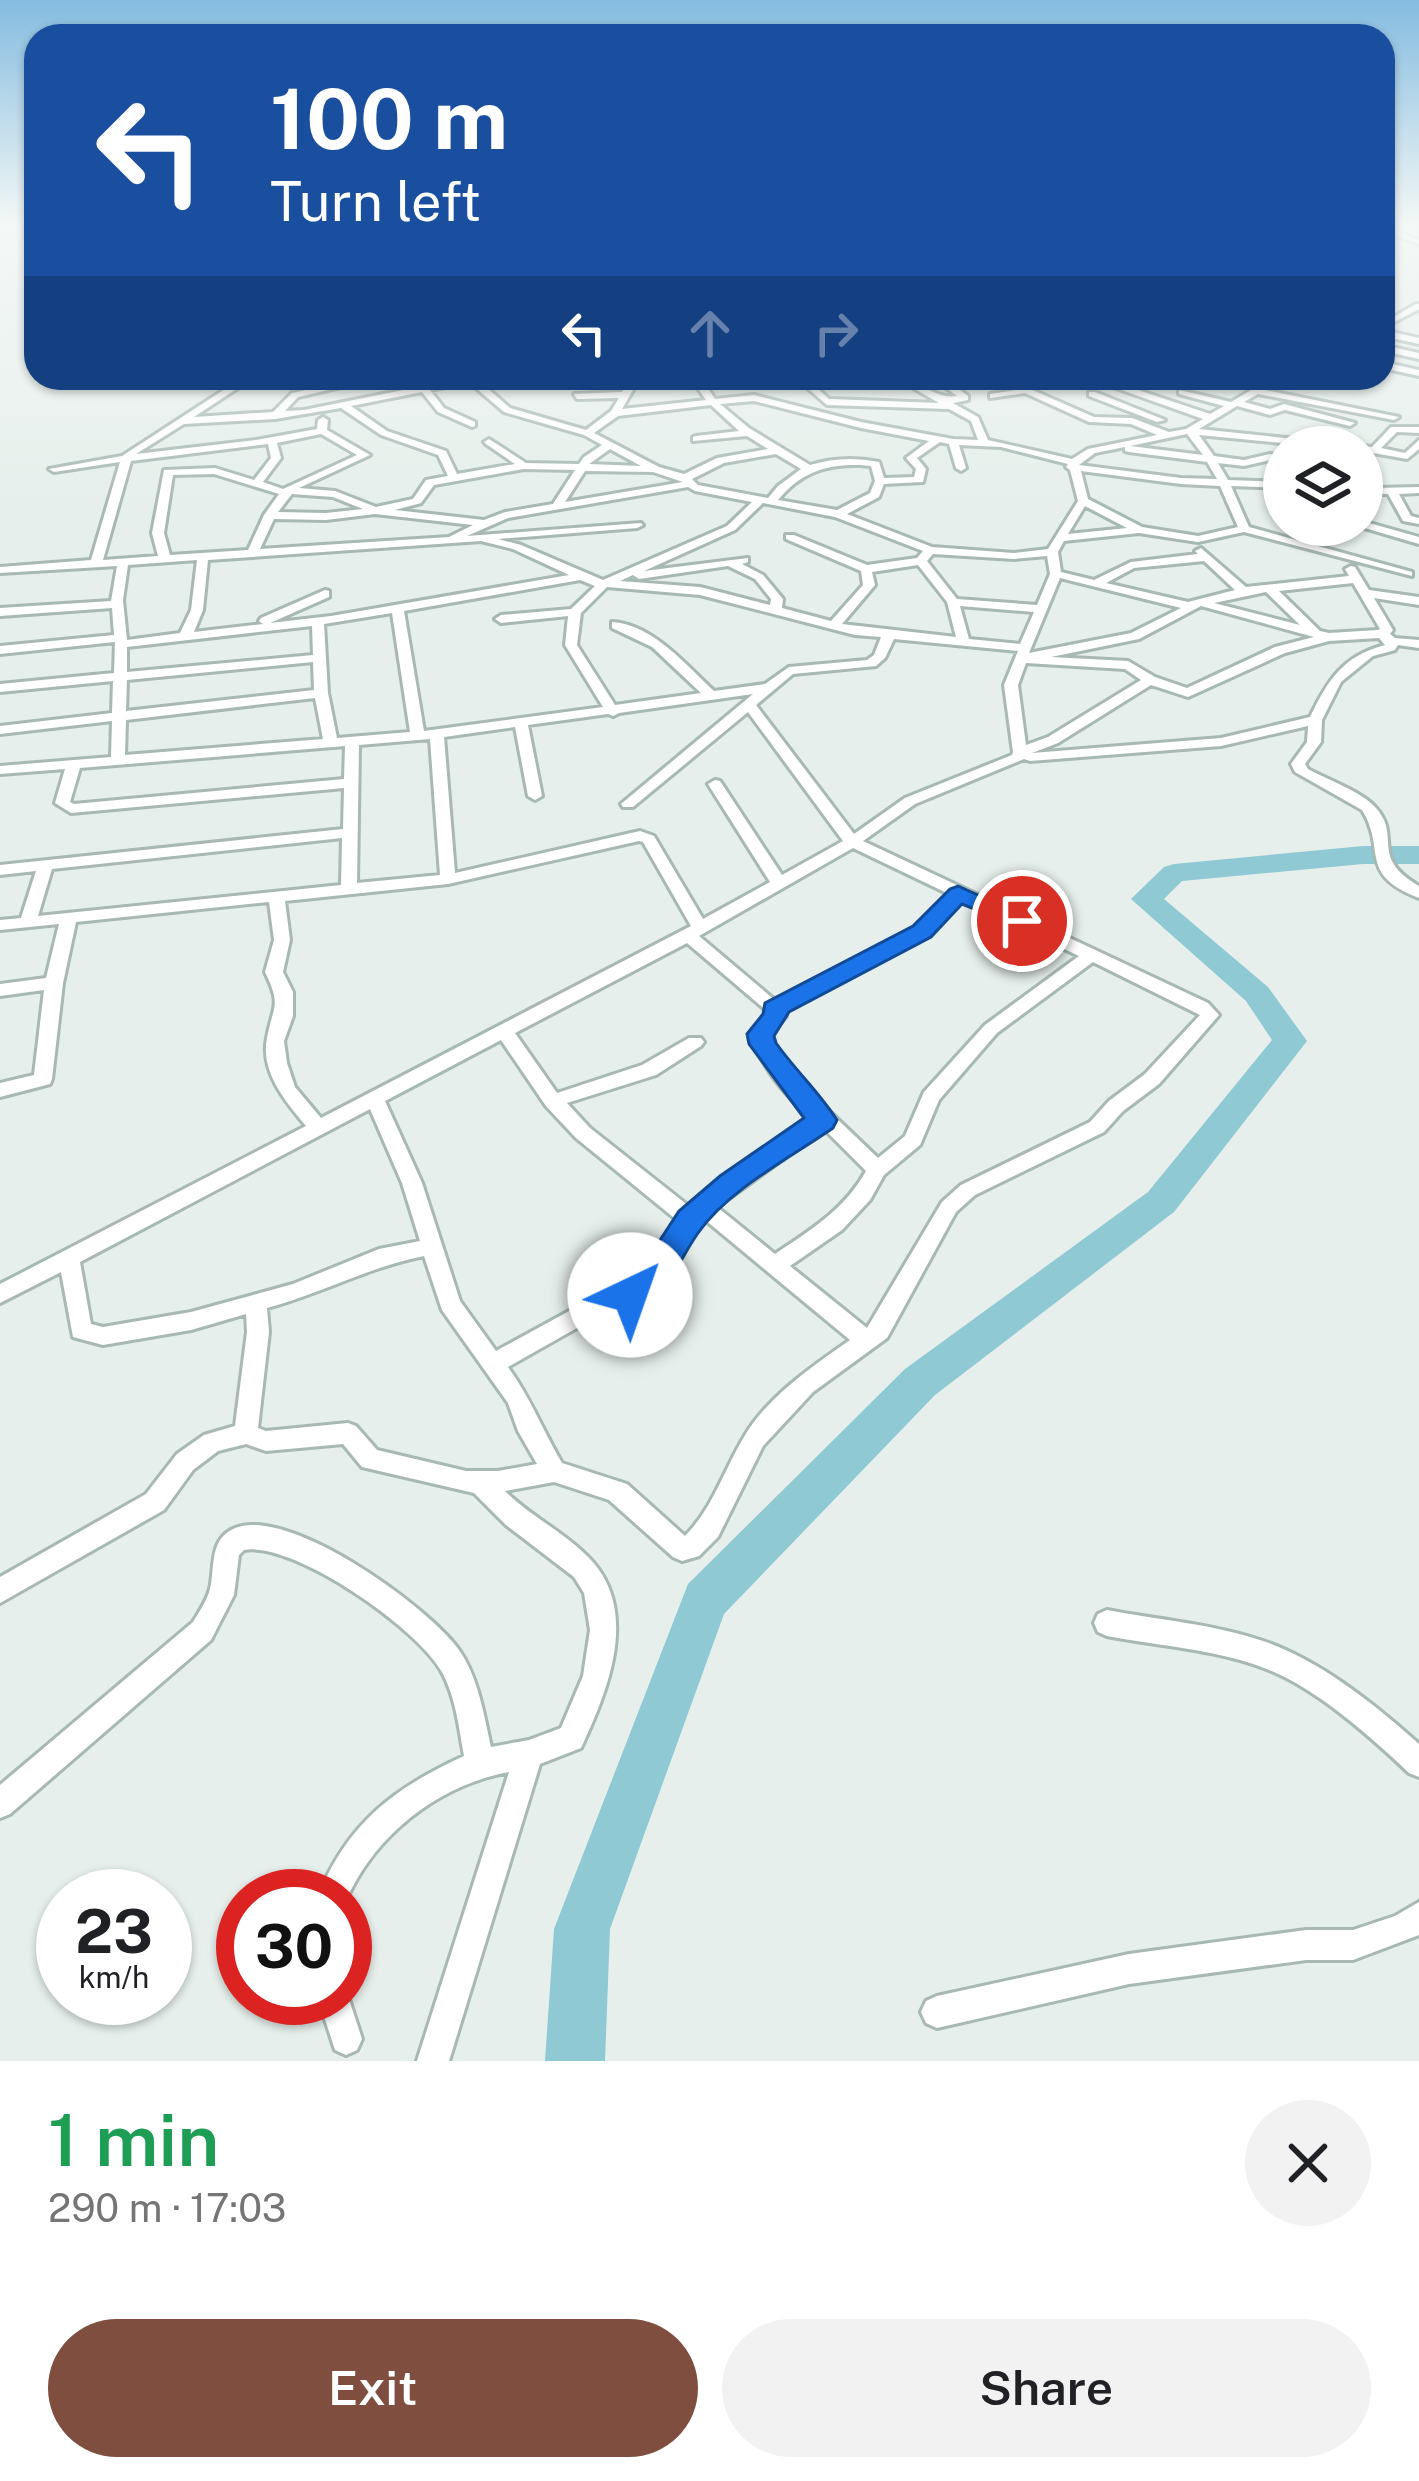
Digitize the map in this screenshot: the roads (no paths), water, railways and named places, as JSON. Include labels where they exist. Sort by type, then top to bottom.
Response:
[{"type":"street","points":[[96,564],[127,456],[229,390]]},
{"type":"street","points":[[274,416],[295,395],[315,390]]},
{"type":"street","points":[[181,421],[323,410],[430,390]]},
{"type":"street","points":[[485,390],[507,410],[587,433],[686,481],[838,514],[926,556],[953,602],[963,641]]},
{"type":"street","points":[[537,390],[542,395]]},
{"type":"street","points":[[587,433],[615,413],[629,390]]},
{"type":"street","points":[[704,390],[746,434],[807,468]]},
{"type":"street","points":[[814,390],[827,402],[950,404],[965,398],[954,390]]},
{"type":"street","points":[[924,390],[979,422],[984,442]]},
{"type":"street","points":[[1104,390],[1092,394],[1198,436],[1220,482],[1235,501],[1244,530]]},
{"type":"street","points":[[1127,390],[1211,418]]},
{"type":"street","points":[[1187,432],[1258,390],[1394,417]]},
{"type":"street","points":[[426,391],[442,410],[472,424]]},
{"type":"street","points":[[993,396],[1024,391],[1096,421],[1141,423],[1167,436]]},
{"type":"street","points":[[1183,392],[1270,412],[1284,407],[1351,423]]},
{"type":"street","points":[[577,396],[626,395]]},
{"type":"street","points":[[615,413],[711,401],[766,400],[818,416],[953,442],[1001,445],[1072,465],[1263,484]]},
{"type":"street","points":[[1022,409],[1055,404]]},
{"type":"street","points":[[344,406],[384,433],[442,453],[453,476]]},
{"type":"street","points":[[322,431],[323,410]]},
{"type":"street","points":[[1383,436],[1394,429],[1419,430]]},
{"type":"street","points":[[54,469],[127,456],[272,442],[322,431],[364,455],[285,491],[253,552]]},
{"type":"street","points":[[1001,445],[1092,451],[1187,432],[1263,439]]},
{"type":"street","points":[[696,439],[746,434]]},
{"type":"street","points":[[880,481],[919,480],[921,469],[911,458],[938,439]]},
{"type":"street","points":[[255,485],[276,458],[272,442]]},
{"type":"street","points":[[489,442],[524,466]]},
{"type":"street","points":[[953,442],[961,468]]},
{"type":"street","points":[[1383,452],[1407,456],[1419,443]]},
{"type":"street","points":[[557,505],[592,454],[609,446]]},
{"type":"street","points":[[1111,446],[1244,464],[1263,459]]},
{"type":"street","points":[[186,469],[192,448]]},
{"type":"street","points":[[454,537],[480,522],[557,505],[652,494],[721,460],[774,451]]},
{"type":"street","points":[[1072,465],[1092,451]]},
{"type":"street","points":[[501,619],[575,611],[610,581],[731,529],[807,468],[875,464],[880,481],[872,498],[838,514]]},
{"type":"street","points":[[790,537],[866,569],[926,556],[1052,552],[1083,501],[1072,465]]},
{"type":"street","points":[[429,538],[420,507],[430,482],[524,466],[655,469]]},
{"type":"street","points":[[165,559],[158,533],[164,477],[186,469],[224,473],[285,491],[335,494],[377,511]]},
{"type":"street","points":[[1383,491],[1419,490]]},
{"type":"street","points":[[1392,491],[1408,519],[1419,521]]},
{"type":"street","points":[[1083,501],[1139,530]]},
{"type":"street","points":[[269,515],[331,519],[420,507],[480,522]]},
{"type":"street","points":[[0,570],[637,525]]},
{"type":"street","points":[[1064,538],[1139,530],[1190,538],[1229,536],[1244,530],[1408,574]]},
{"type":"street","points":[[1383,530],[1419,541]]},
{"type":"street","points":[[481,538],[517,547],[582,576],[700,591],[834,626],[1129,665],[1150,680],[1188,693],[1322,636]]},
{"type":"street","points":[[1190,538],[1243,591]]},
{"type":"street","points":[[1019,755],[1011,696],[1023,653],[1056,574],[1052,552]]},
{"type":"street","points":[[185,637],[196,610],[202,556]]},
{"type":"street","points":[[1346,556],[1385,624],[1391,646],[1368,653],[1335,680],[1316,720],[1314,742],[1298,764],[1302,772],[1368,807],[1375,816],[1386,870],[1393,880],[1419,893]]},
{"type":"street","points":[[1096,583],[1131,566],[1207,557]]},
{"type":"street","points":[[610,581],[737,561],[759,577],[777,599],[776,608]]},
{"type":"street","points":[[118,760],[121,641],[117,604],[123,562]]},
{"type":"street","points":[[700,591],[706,566]]},
{"type":"street","points":[[834,626],[869,585],[866,569]]},
{"type":"street","points":[[1056,574],[1322,636],[1386,637],[1419,644]]},
{"type":"street","points":[[0,650],[185,637],[318,621],[582,576]]},
{"type":"street","points":[[1023,653],[1135,636],[1243,591],[1358,579]]},
{"type":"street","points":[[1270,588],[1322,636]]},
{"type":"street","points":[[1364,593],[1419,601]]},
{"type":"street","points":[[238,631],[325,594]]},
{"type":"street","points":[[953,602],[1043,608]]},
{"type":"street","points":[[0,612],[117,604]]},
{"type":"street","points":[[398,609],[418,736]]},
{"type":"street","points":[[575,611],[571,645],[613,712]]},
{"type":"street","points":[[318,621],[321,693],[331,740]]},
{"type":"street","points":[[616,625],[656,644],[710,695]]},
{"type":"street","points":[[628,804],[789,671],[868,667],[876,662],[890,634]]},
{"type":"street","points":[[0,688],[319,658]]},
{"type":"street","points":[[0,1294],[694,931],[852,842],[933,789],[1053,740],[1150,680]]},
{"type":"street","points":[[0,770],[437,734],[768,688]]},
{"type":"street","points":[[0,730],[321,693]]},
{"type":"street","points":[[6,1582],[155,1502],[185,1462],[212,1442],[246,1433],[266,1441],[348,1433],[370,1460],[482,1484],[554,1471],[618,1492],[687,1550],[709,1529],[754,1439],[805,1385],[879,1332],[929,1235],[958,1198],[1017,1163],[1097,1127],[1152,1079],[1210,1015],[1093,954],[852,842],[751,706]]},
{"type":"street","points":[[1019,755],[1221,742],[1316,720]]},
{"type":"street","points":[[521,723],[535,796]]},
{"type":"street","points":[[437,734],[448,879]]},
{"type":"street","points":[[349,891],[352,739]]},
{"type":"street","points":[[74,764],[62,803],[71,809],[351,783]]},
{"type":"street","points":[[715,784],[780,884]]},
{"type":"street","points":[[0,870],[350,833]]},
{"type":"street","points":[[0,925],[448,879],[640,836],[650,839],[694,931],[775,1009],[777,1016],[760,1034],[791,1087],[823,1120],[850,1137],[877,1170]]},
{"type":"street","points":[[28,922],[44,866]]},
{"type":"street","points":[[775,1009],[922,931],[958,894]]},
{"type":"street","points":[[277,899],[282,940],[274,972],[284,992],[284,1016],[275,1041],[278,1063],[286,1089],[319,1128]]},
{"type":"street","points":[[0,1090],[43,1079],[54,983],[68,919]]},
{"type":"street","points":[[775,1265],[835,1224],[863,1195],[877,1170],[913,1140],[931,1097],[991,1029],[1093,954]]},
{"type":"street","points":[[0,990],[54,983]]},
{"type":"street","points":[[505,1032],[553,1101],[584,1133],[775,1265],[868,1342]]},
{"type":"street","points":[[553,1101],[649,1070],[695,1042]]},
{"type":"street","points":[[374,1097],[434,1246],[450,1304],[518,1399],[526,1424],[554,1471]]},
{"type":"street","points":[[493,1364],[650,1283],[697,1214],[782,1146],[823,1120]]},
{"type":"street","points":[[69,1258],[81,1331],[90,1336],[190,1321],[298,1291],[379,1257],[434,1246]]},
{"type":"street","points":[[246,1433],[258,1332],[256,1303]]},
{"type":"street","points":[[351,1869],[384,1818],[424,1788],[480,1763],[530,1754],[571,1738],[592,1696],[603,1634],[601,1595],[582,1567],[515,1517],[482,1484]]},
{"type":"street","points":[[0,1804],[202,1631],[222,1594],[227,1550],[238,1539],[260,1534],[284,1540],[361,1582],[449,1658],[480,1763]]},
{"type":"street","points":[[1107,1624],[1223,1643],[1271,1657],[1383,1732],[1419,1763]]},
{"type":"street","points":[[434,2061],[530,1754]]},
{"type":"street","points":[[938,2012],[1129,1969],[1306,1945],[1353,1945],[1403,1928],[1419,1917]]},
{"type":"street","points":[[342,2025],[346,2039]]},
{"type":"waterway","points":[[575,2061],[582,1929],[705,1600],[920,1382],[1161,1202],[1290,1041],[1257,994],[1146,899],[1174,873],[1363,855],[1419,855]]}]
